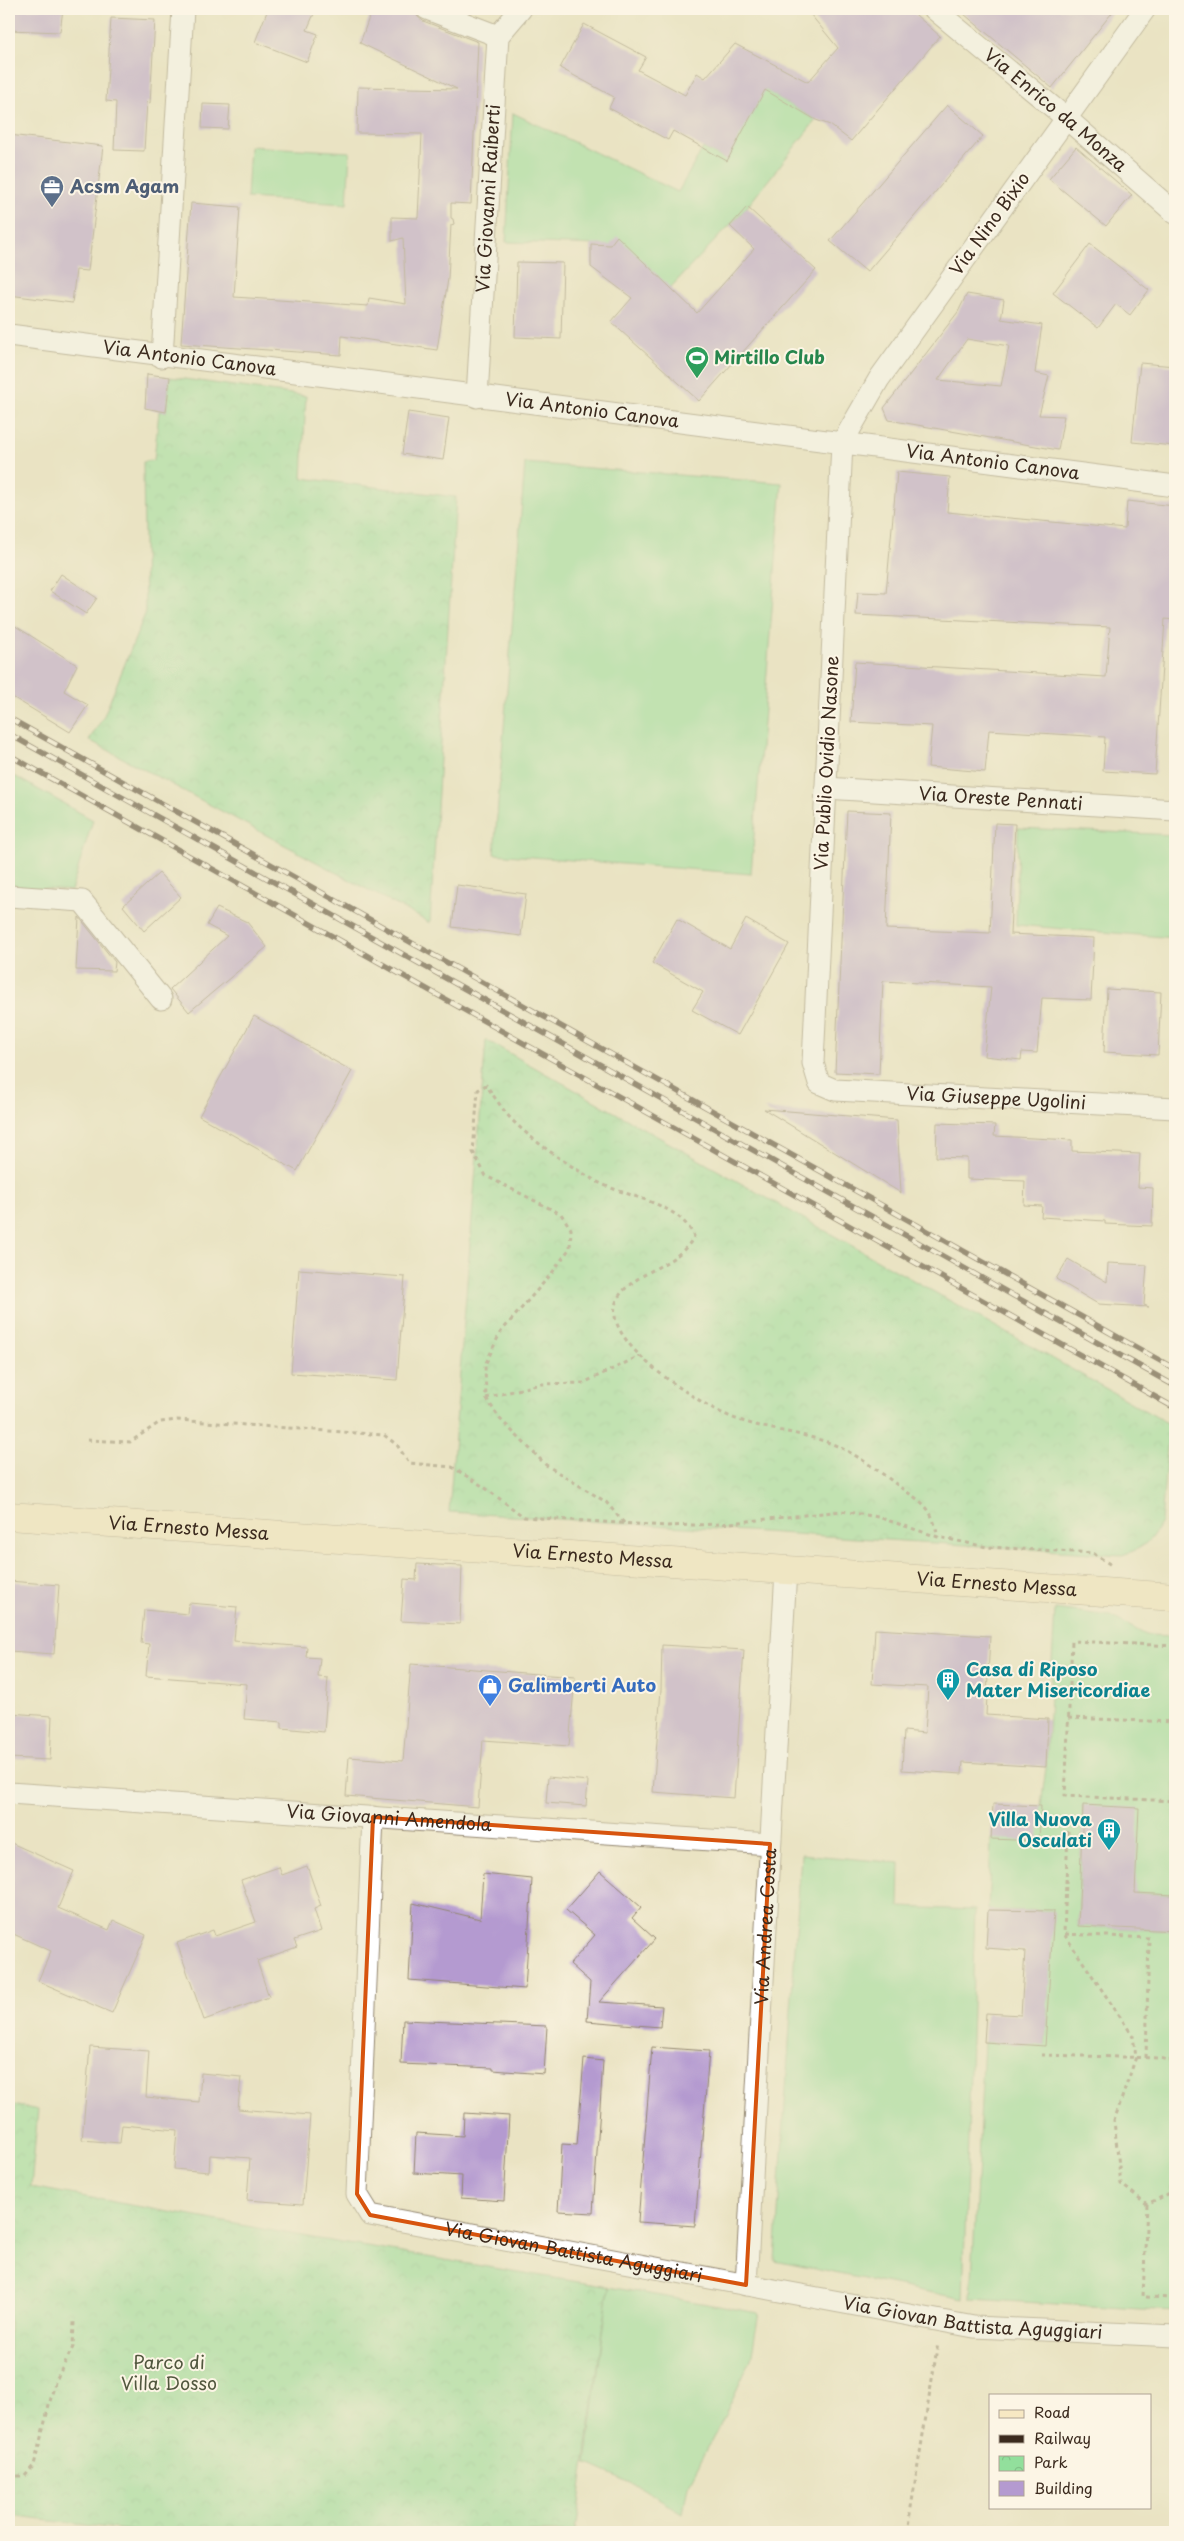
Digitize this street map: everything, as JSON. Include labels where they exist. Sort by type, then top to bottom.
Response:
[{"type":"street","points":[[162,356],[183,9]]},
{"type":"street","points":[[427,9],[498,36],[521,9]]},
{"type":"street","name":"Via Enrico da Monza","points":[[934,9],[1066,118],[1175,213]]},
{"type":"street","name":"Via Nino Bixio","points":[[842,443],[879,379],[1145,9]]},
{"type":"street","name":"Via Giovanni Raiberti","points":[[477,396],[498,36]]},
{"type":"street","name":"Via Antonio Canova","points":[[9,335],[1175,486]]},
{"type":"street","name":"Via Publio Ovidio Nasone","points":[[819,1082],[813,1062],[842,443]]},
{"type":"street","name":"Via Oreste Pennati","points":[[826,788],[1175,810]]},
{"type":"street","points":[[9,896],[82,901],[161,999]]},
{"type":"street","name":"Via Giuseppe Ugolini","points":[[819,1082],[835,1090],[1175,1108]]},
{"type":"street","name":"Via Ernesto Messa","points":[[9,1516],[1175,1596]]},
{"type":"street","name":"Via Andrea Costa","points":[[746,2285],[786,1570]]},
{"type":"street","name":"Via Giovanni Amendola","points":[[9,1793],[770,1844]]},
{"type":"street","name":"Via Giovan Battista Aguggiari","points":[[373,1817],[357,2194],[370,2215],[974,2327],[1175,2336]]},
{"type":"path","points":[[624,1524],[606,1502],[546,1465],[500,1419],[486,1398],[485,1365],[500,1333],[552,1273],[570,1248],[570,1229],[562,1214],[486,1176],[473,1152],[478,1090],[486,1085],[510,1118],[545,1149],[596,1181],[660,1206],[688,1224],[694,1236],[688,1248],[631,1284],[617,1300],[614,1319],[627,1341],[640,1356],[682,1390],[726,1415],[828,1442],[866,1462],[925,1505],[934,1520],[938,1537]]},
{"type":"path","points":[[486,1398],[540,1384],[584,1383],[640,1356]]},
{"type":"path","points":[[87,1440],[130,1442],[160,1422],[178,1420],[384,1435],[397,1445],[409,1463],[452,1467],[524,1517],[666,1526],[721,1524],[842,1511],[878,1517],[938,1537],[987,1547],[1093,1554],[1111,1564],[1112,1593]]},
{"type":"path","points":[[1175,1646],[1072,1641],[1065,1796],[1175,1801]]},
{"type":"path","points":[[1068,1718],[1175,1722]]},
{"type":"path","points":[[1068,1831],[1064,1934],[1133,2036],[1136,2058],[1114,2121],[1121,2184],[1147,2204]]},
{"type":"path","points":[[1064,1934],[1149,1938],[1146,2058]]},
{"type":"path","points":[[1042,2055],[1146,2058],[1175,2062]]},
{"type":"path","points":[[1147,2204],[1168,2194],[1175,2167]]},
{"type":"path","points":[[1147,2204],[1143,2297],[1175,2298]]},
{"type":"path","points":[[907,2532],[942,2321]]},
{"type":"path","points":[[9,2476],[25,2476],[34,2465],[55,2382],[74,2347],[74,2322]]},
{"type":"highlighted area","points":[[373,1817],[770,1844],[746,2285],[370,2215],[357,2194]]},
{"type":"green space","points":[[719,62],[816,120],[747,207],[670,288],[600,245],[506,242],[513,113],[678,192],[703,148],[726,160]]},
{"type":"green space","points":[[250,146],[350,152],[347,204],[247,198]]},
{"type":"green space","points":[[170,377],[306,396],[302,478],[456,497],[430,923],[89,740],[103,718],[145,614],[143,462],[154,460],[159,411],[166,412]]},
{"type":"green space","points":[[525,463],[782,483],[751,874],[494,854]]},
{"type":"green space","points":[[9,773],[93,820],[71,891],[9,886]]},
{"type":"green space","points":[[1018,828],[1175,835],[1175,938],[1016,925]]},
{"type":"green space","points":[[486,1040],[1169,1424],[1161,1522],[1153,1535],[1141,1547],[1122,1555],[449,1512]]},
{"type":"green space","points":[[1055,1609],[1111,1616],[1146,1635],[1175,1636],[1175,1895],[1135,1893],[1083,1806],[1078,1926],[1175,1931],[1175,2311],[971,2299],[984,2042],[1045,2045],[1053,1911],[988,1910],[991,1839],[1041,1806],[1046,1767]]},
{"type":"green space","points":[[801,1854],[900,1863],[899,1907],[975,1910],[963,2299],[775,2261]]},
{"type":"green space","name":"Parco di Villa Dosso","points":[[9,2104],[38,2110],[31,2187],[324,2240],[609,2287],[575,2532],[142,2532],[9,2516]]},
{"type":"green space","points":[[609,2287],[759,2313],[751,2359],[725,2415],[688,2486],[683,2513],[640,2487],[586,2463]]},
{"type":"building","points":[[9,9],[63,9],[60,32],[9,30]]},
{"type":"building","points":[[268,9],[316,9],[307,30],[318,34],[307,62],[255,42]]},
{"type":"building","points":[[372,9],[415,9],[417,16],[423,21],[478,42],[471,204],[451,203],[451,218],[454,224],[451,225],[448,279],[437,350],[342,336],[341,355],[181,344],[191,203],[240,207],[234,297],[368,306],[369,298],[406,304],[403,238],[392,241],[392,217],[418,218],[422,134],[357,133],[358,87],[457,89],[360,43]]},
{"type":"building","points":[[806,9],[909,9],[940,36],[851,141],[830,125],[816,120],[765,90],[727,161],[673,131],[668,140],[609,108],[614,97],[560,68],[584,24],[646,57],[638,70],[685,95],[697,73],[705,78],[735,44],[808,82],[838,48]]},
{"type":"building","points":[[958,9],[1115,9],[1052,88]]},
{"type":"building","points":[[111,18],[155,20],[150,103],[147,102],[144,151],[114,150],[116,102],[106,101]]},
{"type":"building","points":[[203,104],[230,105],[228,129],[202,128]]},
{"type":"building","points":[[947,105],[983,136],[867,272],[830,241]]},
{"type":"building","name":"Acsm Agam","points":[[9,135],[103,146],[88,271],[76,270],[72,303],[9,295]]},
{"type":"building","points":[[1076,147],[1132,195],[1106,226],[1049,179]]},
{"type":"building","points":[[747,207],[816,270],[699,401],[611,322],[632,298],[591,267],[591,244],[610,245],[617,236],[697,313],[754,249],[730,226]]},
{"type":"building","points":[[1090,244],[1149,290],[1130,315],[1116,304],[1098,328],[1053,293]]},
{"type":"building","points":[[517,262],[563,263],[561,339],[515,337]]},
{"type":"building","points":[[967,294],[1004,300],[1001,319],[1042,325],[1035,373],[1049,376],[1039,415],[1064,416],[1058,450],[889,420],[884,408],[958,312]],"holes":[[[967,339],[1009,346],[1001,386],[938,380]]]},
{"type":"building","points":[[1140,363],[1175,366],[1175,446],[1132,442]]},
{"type":"building","points":[[147,374],[170,377],[166,412],[145,408]]},
{"type":"building","points":[[408,412],[449,418],[443,460],[402,454]]},
{"type":"building","points":[[897,472],[950,477],[947,512],[1125,529],[1127,501],[1175,506],[1175,620],[1165,619],[1155,774],[1103,771],[1105,737],[989,730],[985,772],[928,767],[932,726],[851,722],[855,662],[1106,677],[1110,627],[856,615],[858,592],[886,593]]},
{"type":"building","points":[[61,574],[97,598],[86,614],[50,591]]},
{"type":"building","points":[[9,622],[77,665],[64,691],[88,705],[70,732],[9,695]]},
{"type":"building","points":[[847,811],[891,813],[886,929],[990,933],[995,823],[1015,824],[1010,934],[1094,938],[1091,1000],[1042,998],[1037,1053],[1022,1052],[1021,1060],[984,1056],[991,987],[883,981],[879,1074],[835,1072]]},
{"type":"building","points":[[159,873],[181,897],[144,931],[123,906]]},
{"type":"building","points":[[457,885],[526,894],[521,936],[452,927]]},
{"type":"building","points":[[217,908],[247,922],[267,947],[189,1012],[170,989],[227,936],[207,925]]},
{"type":"building","points":[[79,917],[115,962],[114,971],[76,970]]},
{"type":"building","points":[[677,919],[730,949],[746,919],[789,944],[738,1035],[692,1010],[703,992],[652,963]]},
{"type":"building","points":[[1107,989],[1161,992],[1158,1055],[1104,1052]]},
{"type":"building","points":[[254,1016],[352,1071],[297,1171],[199,1116]]},
{"type":"building","points":[[764,1109],[897,1120],[901,1193]]},
{"type":"building","points":[[937,1123],[995,1125],[994,1136],[1072,1140],[1072,1151],[1140,1154],[1138,1187],[1153,1188],[1152,1226],[1105,1224],[1105,1221],[1041,1217],[1042,1206],[1024,1205],[1025,1181],[967,1179],[967,1158],[936,1157]]},
{"type":"building","points":[[1068,1259],[1107,1282],[1108,1263],[1147,1265],[1144,1305],[1149,1307],[1098,1304],[1056,1279]]},
{"type":"building","points":[[299,1269],[405,1277],[397,1380],[291,1373]]},
{"type":"building","points":[[417,1564],[462,1566],[460,1624],[401,1621],[404,1579],[416,1580]]},
{"type":"building","points":[[9,1581],[59,1585],[54,1654],[9,1651]]},
{"type":"building","points":[[189,1603],[237,1607],[234,1641],[307,1647],[306,1657],[320,1658],[318,1677],[328,1678],[324,1732],[282,1728],[282,1722],[244,1719],[247,1684],[146,1676],[149,1644],[141,1643],[144,1610],[188,1614]]},
{"type":"building","name":"Casa di Riposo Mater Misericordiae","points":[[875,1629],[990,1636],[986,1715],[1048,1719],[1046,1767],[963,1762],[962,1774],[902,1770],[904,1731],[925,1733],[928,1687],[872,1684]]},
{"type":"building","points":[[662,1645],[744,1650],[734,1798],[653,1792],[661,1690]]},
{"type":"building","name":"Galimberti Auto","points":[[411,1664],[575,1677],[569,1746],[483,1740],[478,1807],[346,1796],[349,1757],[403,1761]]},
{"type":"building","points":[[9,1713],[52,1716],[50,1760],[9,1758]]},
{"type":"building","points":[[548,1777],[588,1781],[586,1806],[546,1803]]},
{"type":"building","points":[[993,1804],[1041,1806],[1039,1841],[991,1839]]},
{"type":"building","name":"Villa Nuova Osculati","points":[[1083,1805],[1139,1808],[1135,1893],[1175,1895],[1175,1931],[1078,1926]]},
{"type":"building","points":[[9,1842],[74,1871],[58,1908],[109,1930],[113,1920],[146,1935],[112,2013],[38,1981],[51,1951],[9,1932]]},
{"type":"building","points":[[307,1866],[321,1906],[314,1909],[321,1931],[294,1940],[297,1947],[257,1961],[269,1997],[204,2020],[177,1943],[213,1930],[215,1936],[256,1922],[241,1880],[279,1867],[282,1875]]},
{"type":"building","points":[[600,1871],[641,1907],[632,1918],[655,1939],[599,2002],[662,2006],[660,2027],[587,2021],[590,1982],[570,1964],[595,1935],[566,1910]]},
{"type":"building","points":[[483,1874],[532,1879],[525,1989],[409,1980],[413,1903],[480,1919]]},
{"type":"building","points":[[988,1910],[1054,1911],[1045,2046],[984,2042],[986,2013],[1021,2015],[1025,1951],[986,1948]]},
{"type":"building","points":[[403,2020],[547,2026],[544,2074],[493,2070],[493,2068],[401,2064]]},
{"type":"building","points":[[90,2047],[149,2051],[146,2097],[199,2102],[201,2073],[241,2077],[238,2109],[310,2115],[303,2204],[247,2200],[250,2158],[210,2155],[209,2172],[174,2169],[177,2130],[122,2125],[120,2143],[82,2140]]},
{"type":"building","points":[[652,2047],[709,2051],[695,2226],[638,2222]]},
{"type":"building","points":[[584,2059],[603,2061],[593,2213],[558,2211],[562,2144],[577,2145]]},
{"type":"building","points":[[464,2113],[509,2116],[504,2201],[461,2198],[462,2176],[414,2173],[416,2133],[463,2136]]},
{"type":"railway","points":[[9,718],[1175,1369]]},
{"type":"railway","points":[[9,734],[1175,1386]]},
{"type":"railway","points":[[9,755],[1175,1408]]},
{"type":"place","name":"Acsm Agam","points":[[52,208]]},
{"type":"place","name":"Mirtillo Club","points":[[697,379]]},
{"type":"place","name":"Casa di Riposo Mater Misericordiae","points":[[948,1701]]},
{"type":"place","name":"Galimberti Auto","points":[[490,1707]]},
{"type":"place","name":"Villa Nuova Osculati","points":[[1109,1851]]}]
